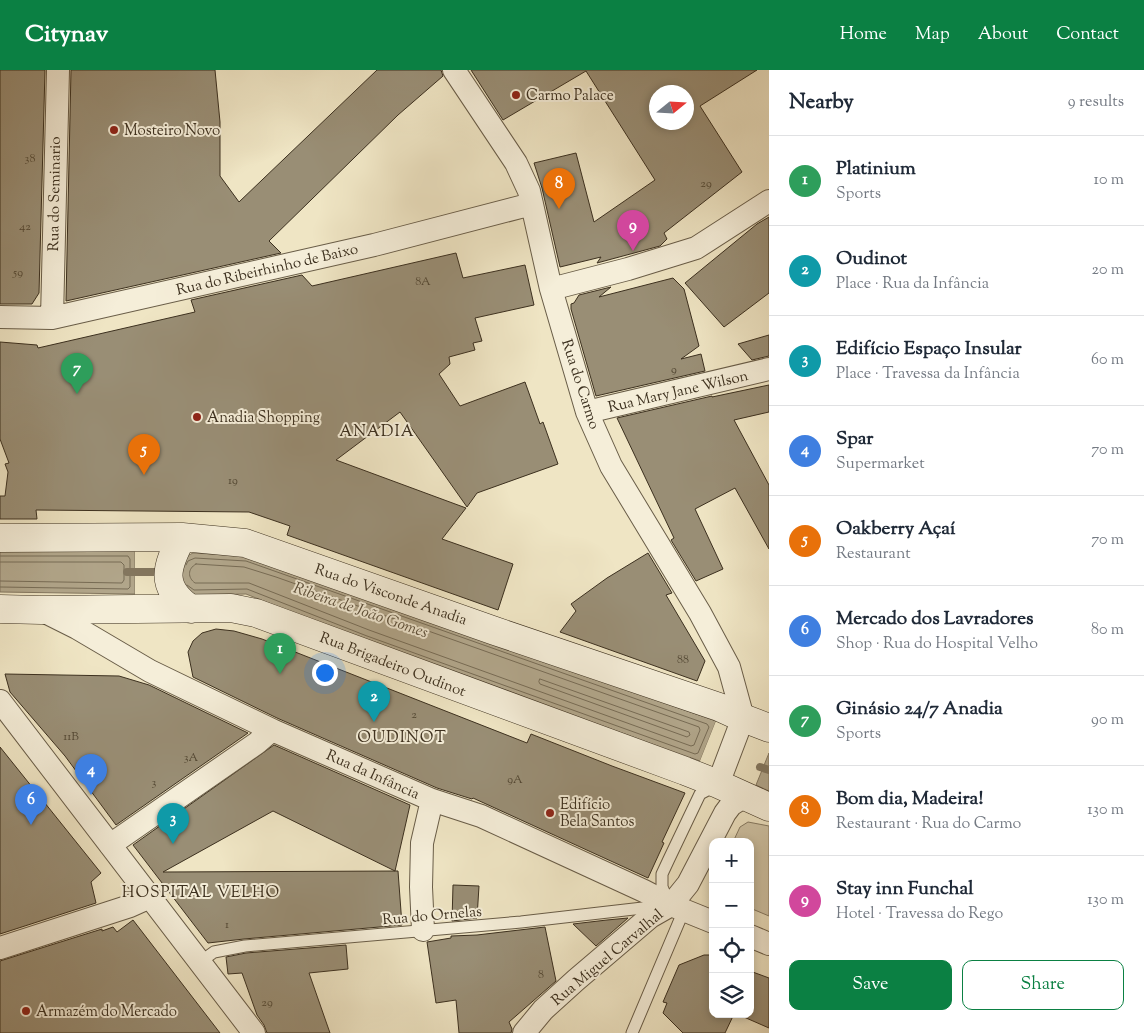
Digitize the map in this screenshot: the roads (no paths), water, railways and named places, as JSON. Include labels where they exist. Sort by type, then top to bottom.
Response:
[{"type":"main road","name":"Rua do Visconde Anadia","points":[[0,538],[178,544],[245,543],[509,636],[719,707],[741,724],[769,728]]},
{"type":"main road","points":[[178,544],[169,564],[170,585],[182,602]]},
{"type":"main road","name":"Rua Brigadeiro Oudinot","points":[[0,609],[42,610],[182,602],[256,613],[721,778],[745,796],[769,808]]},
{"type":"street","name":"Rua do Seminario","points":[[52,318],[58,70]]},
{"type":"street","name":"Rua do Carmo","points":[[454,70],[516,163],[529,191],[552,289],[587,412],[611,466],[729,667],[741,724]]},
{"type":"street","points":[[552,289],[628,269],[696,248],[769,201]]},
{"type":"street","name":"Rua do Ribeirhinho de Baixo","points":[[0,317],[52,318],[374,245],[532,204]]},
{"type":"street","name":"Rua Mary Jane Wilson","points":[[587,412],[769,369]]},
{"type":"street","name":"Rua da Infância","points":[[42,610],[78,628],[150,671],[272,730],[432,800],[481,816],[677,908],[709,920]]},
{"type":"street","points":[[0,701],[254,1033]]},
{"type":"street","points":[[721,778],[741,724]]},
{"type":"street","points":[[110,845],[257,743],[272,730]]},
{"type":"street","points":[[677,908],[725,813],[731,805],[745,796]]},
{"type":"street","points":[[423,930],[421,887],[422,843],[432,800]]},
{"type":"street","points":[[0,948],[130,906],[150,897]]},
{"type":"street","name":"Rua Miguel Carvalhal","points":[[524,1033],[543,1010],[650,917],[677,908]]},
{"type":"street","points":[[754,938],[769,944]]},
{"type":"lane","points":[[632,1033],[677,908],[662,886],[662,874],[700,794],[721,778]]},
{"type":"lane","name":"Rua do Ornelas","points":[[200,962],[214,952],[245,946],[677,908]]},
{"type":"water","points":[[0,551],[135,551],[135,594],[0,592]]},
{"type":"water","points":[[193,553],[247,556],[716,721],[700,761],[365,641],[246,594],[192,595],[183,589],[180,565],[185,557]]},
{"type":"water","points":[[769,753],[769,791],[756,785]]},
{"type":"waterway","name":"Ribeira de João Gomes","points":[[127,572],[165,572]]},
{"type":"waterway","name":"Ribeira de João Gomes","points":[[760,767],[769,770]]},
{"type":"place","name":"Carmo Palace","points":[[516,95]]},
{"type":"place","name":"Mosteiro Novo","points":[[114,130]]},
{"type":"place","name":"Bom dia, Madeira!","points":[[559,209]]},
{"type":"place","name":"Stay inn Funchal","points":[[633,251]]},
{"type":"place","name":"Ginásio 24/7 Anadia","points":[[77,394]]},
{"type":"place","name":"Anadia Shopping","points":[[197,417]]},
{"type":"place","name":"Oakberry Açaí","points":[[144,475]]},
{"type":"place","name":"Platinium","points":[[280,674]]},
{"type":"place","name":"Oudinot","points":[[374,722]]},
{"type":"place","name":"Spar","points":[[91,795]]},
{"type":"place","name":"Edifício Bela Santos","points":[[550,813]]},
{"type":"place","name":"Mercado dos Lavradores","points":[[31,825]]},
{"type":"place","name":"Edifício Espaço Insular","points":[[173,844]]},
{"type":"place","name":"Armazém do Mercado","points":[[26,1011]]},
{"type":"district","name":"ANADIA","points":[[377,430]]},
{"type":"district","name":"OUDINOT","points":[[402,736]]},
{"type":"district","name":"HOSPITAL VELHO","points":[[201,891]]}]
